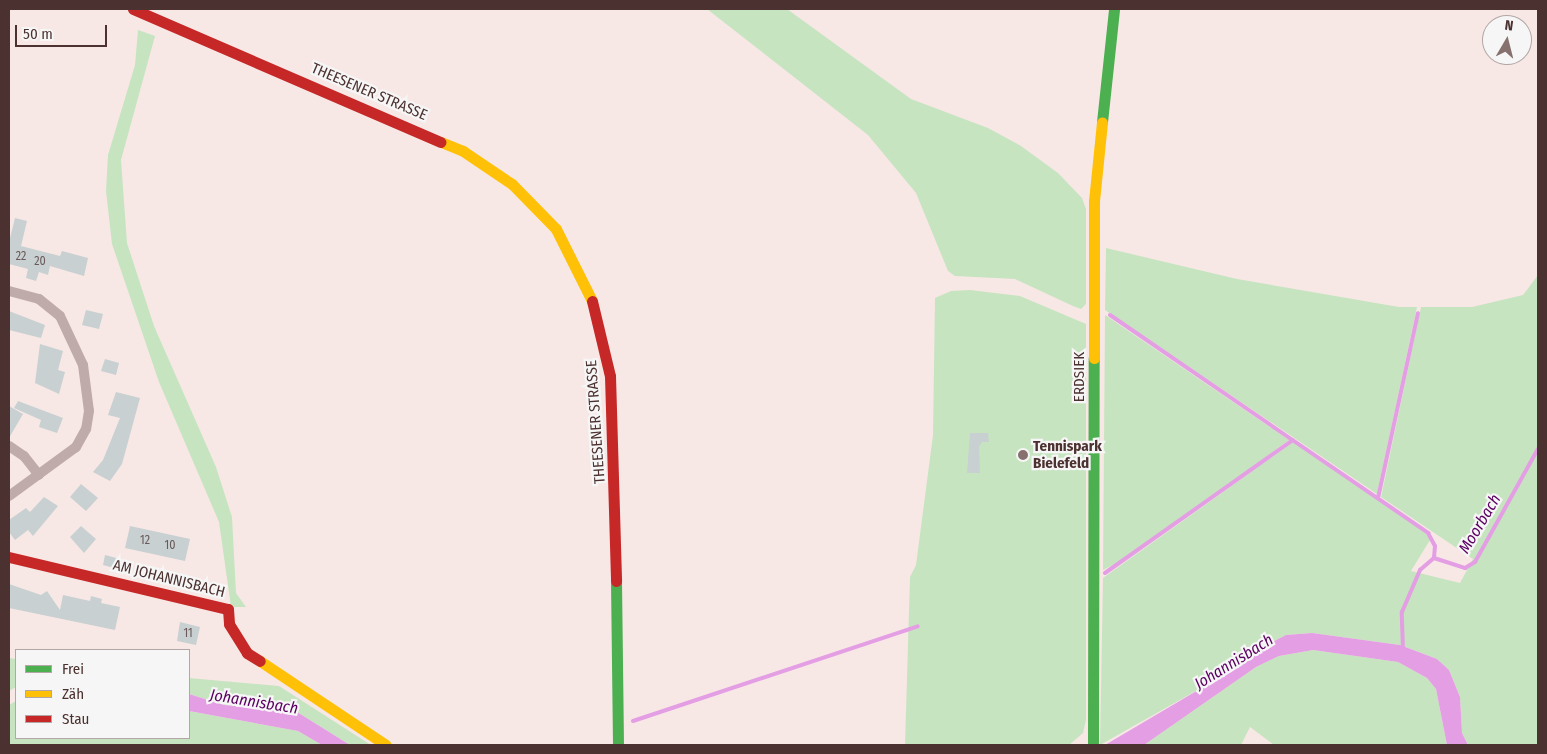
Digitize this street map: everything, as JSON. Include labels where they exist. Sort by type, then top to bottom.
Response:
[{"type":"street","name":"THEESENER STRASSE","points":[[133,9],[463,151],[512,184],[556,229],[586,283],[601,326],[610,376],[617,546],[618,745]]},
{"type":"street","name":"ERDSIEK","points":[[1093,743],[1094,201],[1114,9]]},
{"type":"street","points":[[9,291],[39,299],[55,310],[70,333],[88,389],[89,411],[83,437],[61,461],[9,496]]},
{"type":"street","points":[[9,446],[24,456],[39,475]]},
{"type":"street","name":"AM JOHANNISBACH","points":[[9,557],[228,609],[229,624],[248,653],[386,745]]},
{"type":"green space","points":[[707,9],[787,9],[911,99],[988,128],[1021,146],[1058,173],[1082,198],[1086,209],[1086,304],[1081,309],[1015,279],[955,276],[948,271],[916,193],[868,135]]},
{"type":"green space","points":[[138,30],[155,36],[121,160],[127,243],[154,326],[216,467],[232,517],[236,593],[246,607],[231,607],[219,522],[159,382],[112,244],[106,191],[108,155],[135,65]]},
{"type":"green space","points":[[1106,248],[1237,279],[1399,307],[1417,307],[1377,494],[1105,310]]},
{"type":"green space","points":[[1538,275],[1538,745],[1468,745],[1462,733],[1460,697],[1449,670],[1437,659],[1400,645],[1312,633],[1286,635],[1249,654],[1210,683],[1100,745],[1103,578],[1293,442],[1424,531],[1430,540],[1411,571],[1460,583],[1473,559],[1381,497],[1421,307],[1472,307],[1523,295]]},
{"type":"green space","points":[[970,290],[1020,296],[1086,324],[1086,720],[1083,733],[1069,745],[905,745],[910,577],[916,565],[933,435],[935,298],[951,291]]},
{"type":"green space","points":[[1105,315],[1289,440],[1129,557],[1103,570]]},
{"type":"green space","points":[[1313,650],[1398,662],[1427,678],[1436,689],[1447,745],[1274,745],[1250,727],[1241,745],[1144,745],[1256,667],[1279,656]]},
{"type":"green space","points":[[9,658],[15,659],[15,688],[9,691]]},
{"type":"green space","points":[[190,678],[279,686],[371,745],[350,745],[297,712],[224,705],[190,694]]},
{"type":"green space","points":[[15,702],[15,739],[190,739],[190,711],[298,731],[322,745],[9,745],[9,705]]},
{"type":"shaded area","points":[[1312,633],[1400,645],[1437,659],[1449,670],[1460,697],[1462,733],[1468,745],[1447,745],[1436,689],[1427,678],[1398,662],[1313,650],[1279,656],[1256,667],[1144,745],[1105,745],[1210,683],[1249,654],[1286,635]]},
{"type":"shaded area","points":[[190,694],[224,705],[297,712],[350,745],[322,745],[298,731],[190,711]]},
{"type":"building","points":[[15,218],[27,221],[21,246],[60,256],[62,251],[88,258],[84,276],[50,266],[48,275],[39,272],[36,281],[26,278],[28,269],[9,264],[9,242]]},
{"type":"building","points":[[86,310],[103,314],[99,329],[82,325]]},
{"type":"building","points":[[9,311],[45,325],[41,338],[9,330]]},
{"type":"building","points":[[40,344],[63,351],[58,370],[65,372],[59,394],[35,383]]},
{"type":"building","points":[[105,359],[119,363],[116,375],[101,371]]},
{"type":"building","points":[[116,392],[140,398],[122,464],[110,481],[93,472],[103,460],[120,418],[108,415]]},
{"type":"building","points":[[18,401],[63,418],[57,433],[39,427],[41,420],[14,408]]},
{"type":"building","points":[[9,406],[23,414],[9,438]]},
{"type":"building","points":[[970,433],[988,433],[989,442],[982,442],[979,447],[980,473],[967,473]]},
{"type":"building","points":[[81,484],[98,498],[86,511],[70,497]]},
{"type":"building","points":[[44,497],[58,506],[33,536],[28,530],[15,540],[9,532],[9,520],[26,508],[30,512]]},
{"type":"building","points":[[81,526],[96,539],[84,553],[70,537]]},
{"type":"building","points":[[130,526],[190,539],[185,561],[125,548]]},
{"type":"building","points":[[105,555],[120,559],[118,569],[103,565]]},
{"type":"building","points":[[9,584],[41,595],[47,591],[60,610],[63,595],[90,601],[91,596],[102,599],[101,603],[120,607],[115,630],[9,608]]},
{"type":"building","points":[[180,622],[200,627],[196,645],[177,641]]},
{"type":"waterway","points":[[1378,498],[1418,313]]},
{"type":"waterway","points":[[1110,315],[1428,533],[1435,546],[1434,558]]},
{"type":"waterway","points":[[1105,573],[1293,440]]},
{"type":"waterway","name":"Moorbach","points":[[1403,650],[1402,612],[1420,570],[1434,558],[1465,568],[1475,562],[1538,449]]},
{"type":"waterway","points":[[633,721],[918,626]]},
{"type":"traffic: fast","points":[[1102,122],[1114,9]]},
{"type":"traffic: fast","points":[[1093,745],[1094,358]]},
{"type":"traffic: fast","points":[[616,581],[618,745]]},
{"type":"traffic: slow","points":[[1094,358],[1094,201],[1102,122]]},
{"type":"traffic: slow","points":[[441,142],[463,151],[512,184],[556,229],[592,301]]},
{"type":"traffic: slow","points":[[260,661],[386,745]]},
{"type":"traffic: jam","points":[[133,9],[441,142]]},
{"type":"traffic: jam","points":[[592,301],[610,376],[616,581]]},
{"type":"traffic: jam","points":[[9,557],[228,609],[229,624],[247,653],[260,661]]},
{"type":"place","name":"Tennispark Bielefeld","points":[[1023,455]]},
{"type":"water label","name":"Johannisbach","points":[[1234,662]]},
{"type":"water label","name":"Johannisbach","points":[[254,702]]}]
